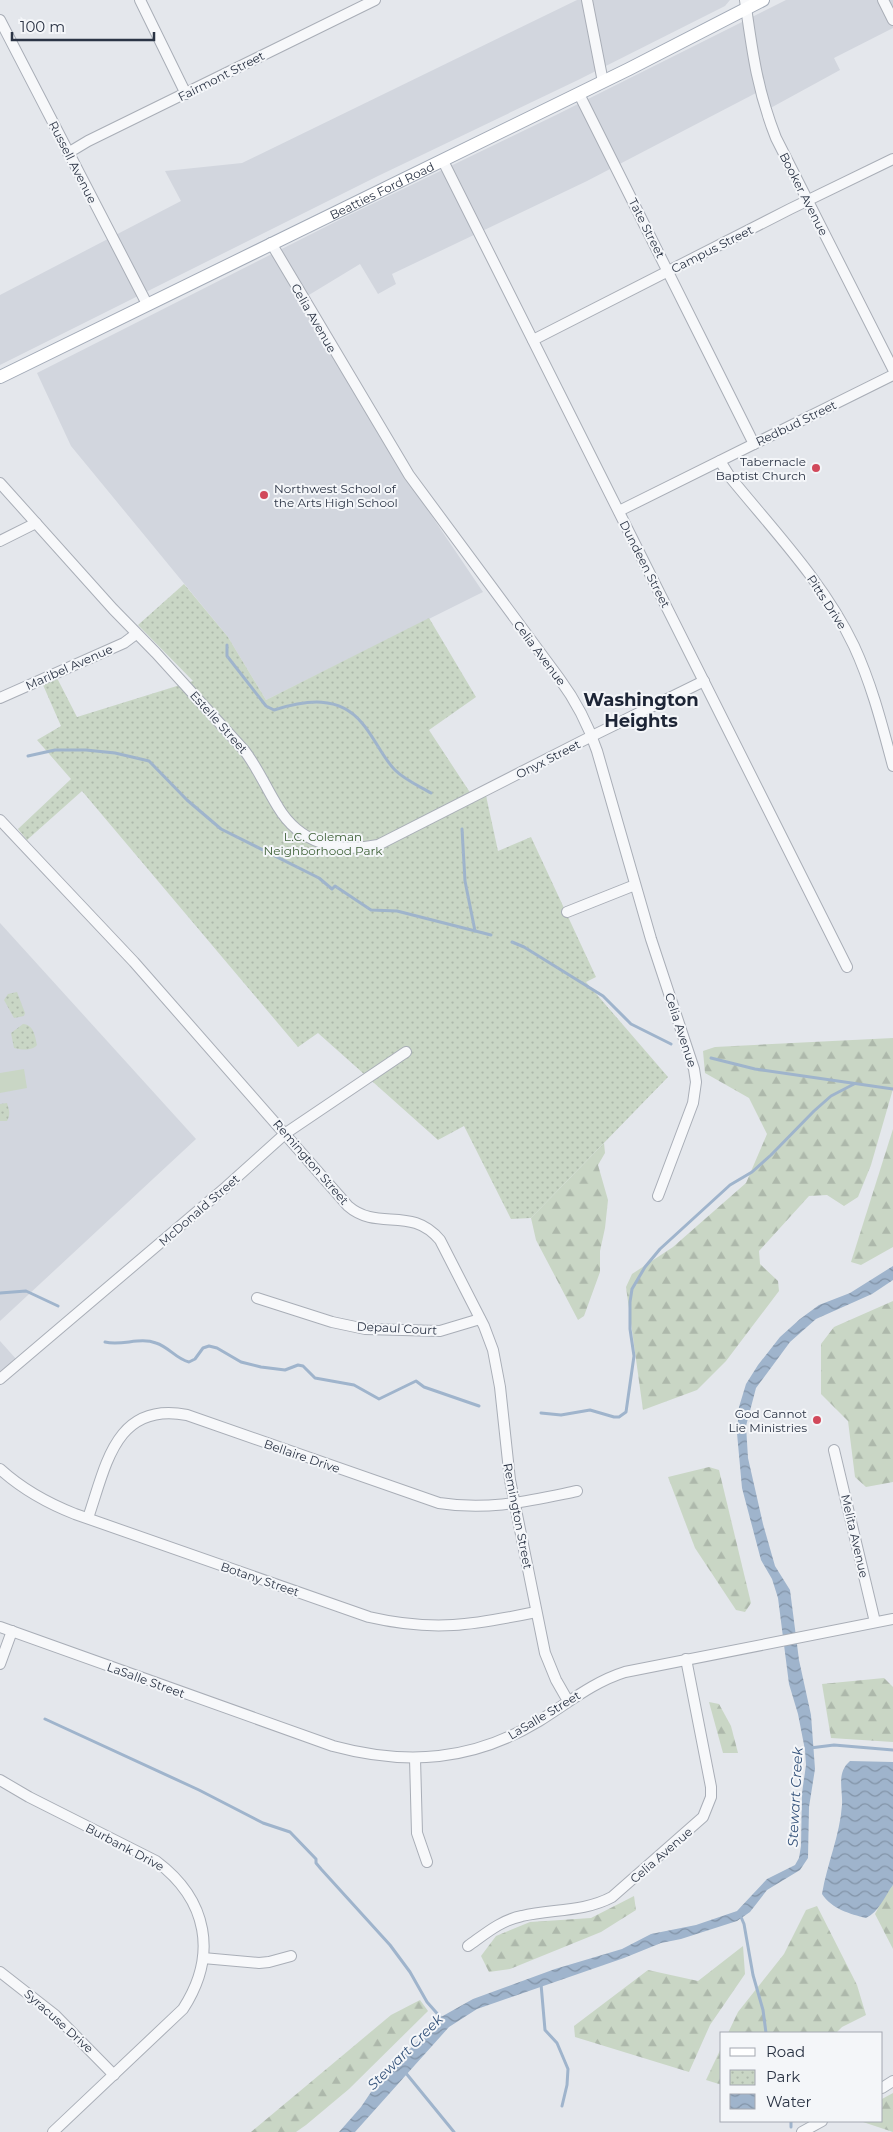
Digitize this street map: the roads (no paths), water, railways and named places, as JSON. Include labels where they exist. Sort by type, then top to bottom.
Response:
[{"type":"main road","name":"Beatties Ford Road","points":[[0,377],[603,82],[746,4],[763,0]]},
{"type":"street","points":[[140,0],[186,94]]},
{"type":"street","name":"Fairmont Street","points":[[68,153],[375,0]]},
{"type":"street","points":[[588,0],[603,82]]},
{"type":"street","points":[[883,0],[893,20]]},
{"type":"street","name":"Booker Avenue","points":[[746,4],[754,69],[767,116],[807,201],[893,369]]},
{"type":"street","name":"Russell Avenue","points":[[0,20],[147,304]]},
{"type":"street","name":"Tate Street","points":[[579,94],[754,444]]},
{"type":"street","name":"Campus Street","points":[[533,340],[893,159]]},
{"type":"street","name":"Dundeen Street","points":[[443,161],[847,967]]},
{"type":"street","name":"Celia Avenue","points":[[272,244],[409,475],[572,695],[592,736],[650,939],[691,1058],[696,1082],[693,1103],[658,1196]]},
{"type":"street","name":"Redbud Street","points":[[619,511],[893,375]]},
{"type":"street","name":"Pitts Drive","points":[[720,461],[730,478],[806,569],[838,617],[854,646],[875,700],[893,766]]},
{"type":"street","name":"Estelle Street","points":[[0,483],[244,750],[253,761],[279,808],[287,819],[304,834],[316,841],[344,849],[378,845],[473,797]]},
{"type":"street","points":[[0,541],[36,523]]},
{"type":"street","name":"Maribel Avenue","points":[[0,698],[124,643],[136,634]]},
{"type":"street","name":"Onyx Street","points":[[473,797],[704,681]]},
{"type":"street","name":"Remington Street","points":[[0,820],[134,962],[353,1210],[369,1218],[403,1219],[416,1222],[433,1232],[440,1240],[480,1319],[492,1350],[498,1373],[505,1445],[514,1504],[536,1612],[545,1653],[556,1680],[568,1701]]},
{"type":"street","points":[[567,912],[635,885]]},
{"type":"street","name":"McDonald Street","points":[[0,1379],[226,1188],[286,1133],[406,1052]]},
{"type":"street","name":"Depaul Court","points":[[257,1298],[343,1325],[366,1329],[440,1331],[480,1319]]},
{"type":"street","name":"Bellaire Drive","points":[[88,1518],[110,1452],[120,1436],[143,1418],[167,1412],[187,1415],[439,1503],[478,1507],[514,1504],[577,1492]]},
{"type":"street","name":"Melita Avenue","points":[[834,1450],[875,1622]]},
{"type":"street","name":"Botany Street","points":[[0,1469],[41,1499],[88,1518],[356,1613],[394,1623],[442,1627],[536,1612]]},
{"type":"street","name":"LaSalle Street","points":[[0,1627],[333,1746],[371,1756],[414,1758],[458,1753],[497,1742],[527,1728],[592,1685],[608,1677],[686,1659],[893,1619]]},
{"type":"street","points":[[0,1664],[12,1631]]},
{"type":"street","name":"Celia Avenue","points":[[468,1946],[508,1920],[522,1916],[594,1905],[612,1897],[703,1817],[712,1798],[711,1787],[686,1659]]},
{"type":"street","points":[[414,1758],[416,1833],[427,1862]]},
{"type":"street","name":"Burbank Drive","points":[[0,1780],[29,1797],[147,1857],[172,1873],[187,1891],[198,1913],[204,1940],[204,1958],[199,1980],[182,2009],[53,2132]]},
{"type":"street","points":[[204,1958],[259,1963],[291,1956]]},
{"type":"street","name":"Syracuse Drive","points":[[0,1972],[55,2015],[114,2074]]},
{"type":"street","points":[[802,2132],[820,2122]]},
{"type":"water","points":[[893,1266],[893,1280],[872,1294],[816,1319],[790,1342],[756,1388],[746,1426],[748,1458],[763,1524],[775,1566],[790,1590],[799,1660],[811,1715],[815,1769],[809,1807],[808,1858],[800,1870],[767,1890],[750,1912],[737,1921],[681,1939],[661,1943],[624,1958],[477,2009],[449,2027],[355,2132],[339,2132],[361,2107],[377,2083],[441,2017],[473,1999],[555,1969],[622,1949],[651,1934],[696,1925],[737,1911],[767,1879],[795,1865],[799,1858],[801,1846],[802,1793],[806,1765],[805,1750],[798,1714],[789,1684],[778,1598],[772,1579],[761,1560],[742,1488],[737,1433],[739,1407],[746,1384],[780,1337],[819,1305],[850,1293]]},
{"type":"water","points":[[850,1761],[893,1762],[893,1885],[878,1908],[866,1918],[848,1913],[836,1907],[822,1894],[841,1816],[841,1782],[843,1771]]},
{"type":"waterway","points":[[227,645],[227,656],[266,706],[274,710],[298,704],[321,702],[343,708],[362,723],[386,759],[399,774],[431,793]]},
{"type":"waterway","points":[[28,756],[55,750],[86,750],[115,753],[149,761],[187,800],[221,829],[319,878],[332,889],[335,886],[371,910],[397,911],[491,935]]},
{"type":"waterway","points":[[462,829],[465,881],[475,931]]},
{"type":"waterway","points":[[512,942],[524,947],[603,996],[631,1024],[671,1044]]},
{"type":"waterway","points":[[711,1058],[755,1069],[893,1089]]},
{"type":"waterway","points":[[541,1413],[561,1415],[590,1410],[619,1417],[626,1412],[634,1356],[630,1329],[630,1302],[632,1289],[645,1267],[660,1249],[730,1185],[752,1172],[831,1096],[854,1084]]},
{"type":"waterway","points":[[0,1293],[26,1291],[58,1306]]},
{"type":"waterway","points":[[105,1342],[150,1341],[165,1347],[189,1362],[195,1359],[203,1348],[209,1346],[217,1348],[241,1362],[261,1367],[285,1370],[298,1365],[303,1366],[315,1378],[354,1385],[379,1399],[416,1381],[424,1387],[479,1406]]},
{"type":"waterway","name":"Stewart Creek","points":[[45,1719],[199,1790],[263,1823],[290,1832],[316,1859],[316,1863],[321,1869],[390,1945],[410,1972],[427,2002],[442,2019]]},
{"type":"waterway","name":"Stewart Creek","points":[[810,1748],[834,1745],[893,1750]]},
{"type":"waterway","points":[[741,1917],[744,1924],[753,1975],[763,2010],[766,2032]]},
{"type":"waterway","points":[[541,1984],[545,2030],[557,2043],[568,2069],[567,2085],[562,2106]]},
{"type":"waterway","name":"Stewart Creek","points":[[405,2072],[454,2132]]},
{"type":"waterway","points":[[791,2122],[791,2127]]},
{"type":"place","name":"Tabernacle Baptist Church","points":[[816,468]]},
{"type":"place","name":"Northwest School of the Arts High School","points":[[264,495]]},
{"type":"place","name":"God Cannot Lie Ministries","points":[[817,1420]]},
{"type":"district","name":"Washington Heights","points":[[641,710]]},
{"type":"park label","name":"L.C. Coleman Neighborhood Park","points":[[323,843]]}]
